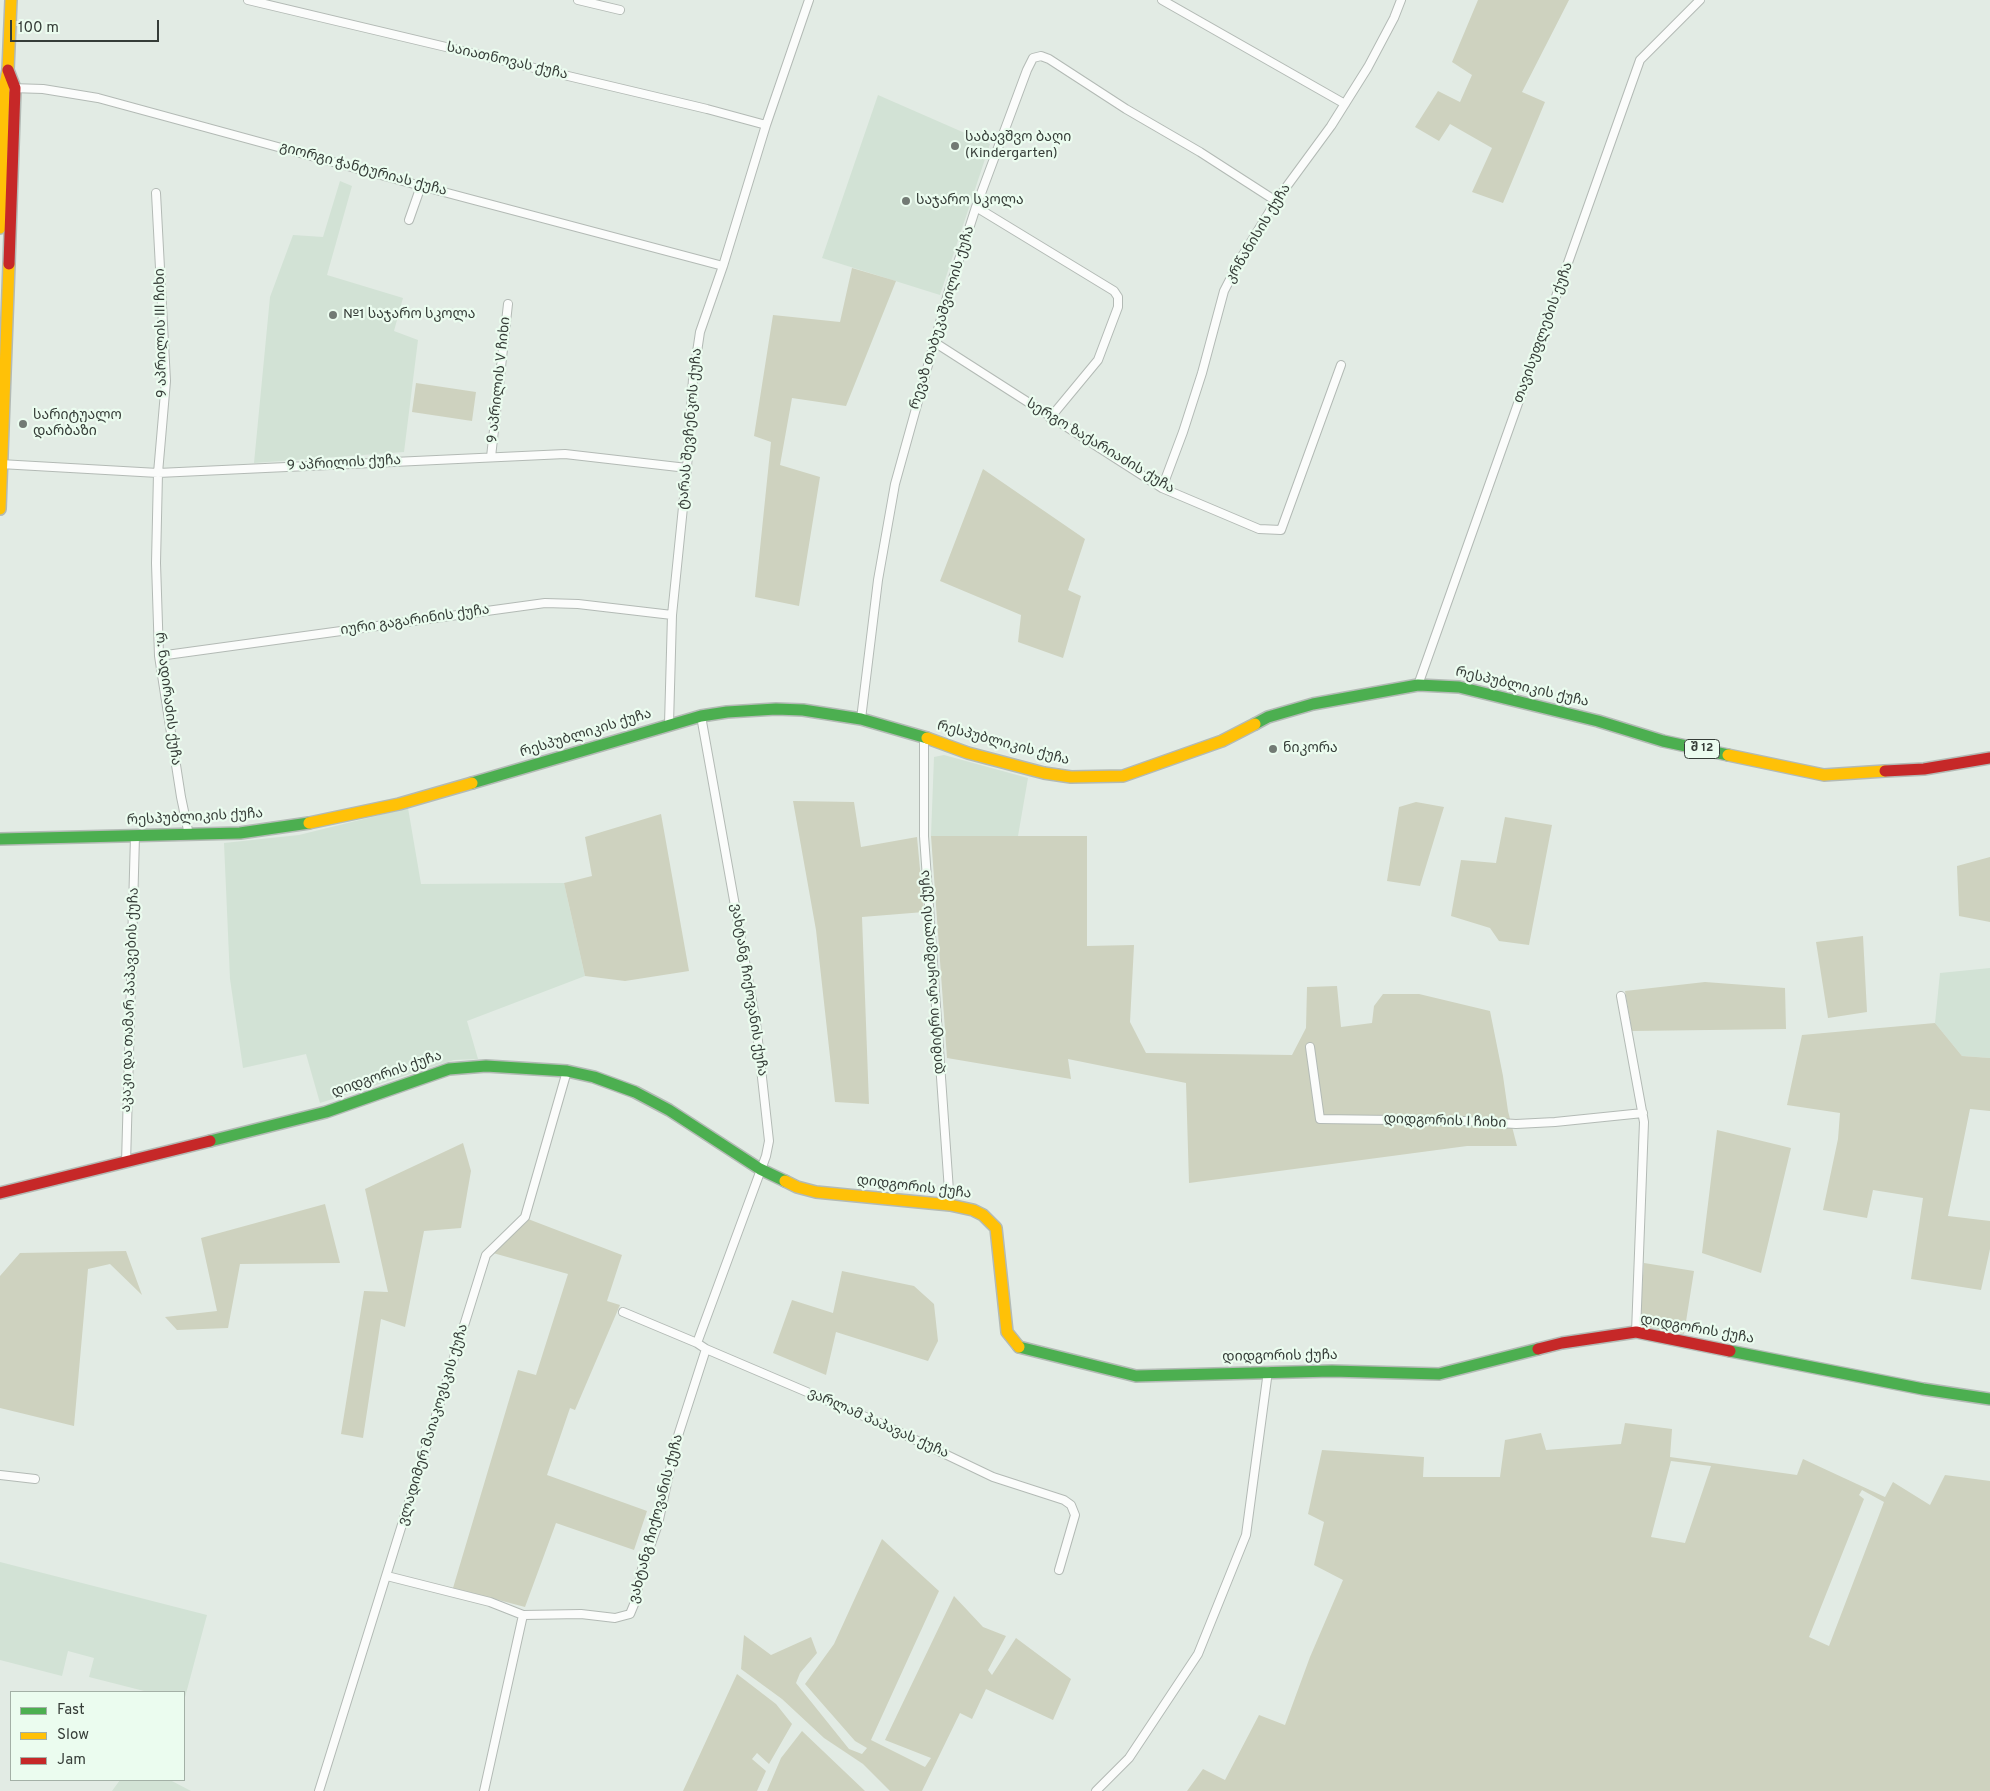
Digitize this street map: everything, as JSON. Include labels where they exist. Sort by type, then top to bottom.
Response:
[{"type":"street","points":[[0,228],[11,0]]},
{"type":"street","name":"საიათნოვას ქუჩა","points":[[248,0],[766,125]]},
{"type":"street","points":[[578,0],[620,10]]},
{"type":"street","name":"ტარას შევჩენკოს ქუჩა","points":[[669,724],[672,615],[687,468],[693,379],[700,332],[723,266],[766,125],[809,0]]},
{"type":"street","points":[[1162,0],[1345,104]]},
{"type":"street","name":"კრწანისის ქუჩა","points":[[1162,488],[1197,390],[1224,291],[1241,258],[1276,201],[1331,126],[1368,67],[1394,18],[1401,0]]},
{"type":"street","name":"თავისუფლების ქუჩა","points":[[1418,684],[1640,60],[1700,0]]},
{"type":"street","name":"რევაზ თაბუკაშვილის ქუჩა","points":[[861,719],[878,580],[895,484],[934,342],[976,207],[1027,70],[1034,58],[1041,56],[1049,59],[1126,110],[1200,152],[1276,201]]},
{"type":"street","points":[[0,509],[6,88]]},
{"type":"street","name":"გიორგი ჭანტურიას ქუჩა","points":[[6,88],[43,89],[98,98],[723,266]]},
{"type":"street","points":[[409,220],[421,186]]},
{"type":"street","name":"9 აპრილის III ჩიხი","points":[[156,193],[166,381],[158,473]]},
{"type":"street","points":[[976,207],[1114,291],[1118,297],[1118,307],[1098,360],[1050,418]]},
{"type":"street","name":"9 აპრილის V ჩიხი","points":[[491,457],[508,304]]},
{"type":"street","name":"სერგო ზაქარიაძის ქუჩა","points":[[934,342],[1162,488],[1259,529],[1281,530],[1341,365]]},
{"type":"street","name":"9 აპრილის ქუჩა","points":[[1,464],[158,473],[565,454],[687,468]]},
{"type":"street","name":"რ. ნადირაძის ქუჩა","points":[[158,473],[156,563],[159,656],[181,797],[189,835]]},
{"type":"street","name":"იური გაგარინის ქუჩა","points":[[159,656],[544,603],[578,604],[672,615]]},
{"type":"street","name":"რესპუბლიკის ქუჩა","points":[[0,839],[240,833],[315,822],[399,804],[521,770],[700,716],[776,709],[803,710],[861,719],[903,730],[968,753],[1044,773],[1071,778],[1124,776],[1222,740],[1268,717],[1313,704],[1418,684],[1459,687],[1598,721],[1663,741],[1824,775],[1924,769],[1990,758]]},
{"type":"street","name":"ვახტანგ ჩიქოვანის ქუჩა","points":[[697,1343],[769,1141],[756,1024],[700,716]]},
{"type":"street","name":"დიმიტრი არაყიშვილის ქუჩა","points":[[924,739],[924,836],[950,1205]]},
{"type":"street","name":"აკაკი და თამარ პაპავების ქუჩა","points":[[126,1163],[135,836]]},
{"type":"street","points":[[1621,996],[1644,1122],[1636,1332]]},
{"type":"street","name":"დიდგორის I ჩიხი","points":[[1310,1047],[1320,1119],[1465,1121],[1516,1124],[1642,1113]]},
{"type":"street","name":"დიდგორის ქუჩა","points":[[0,1193],[326,1112],[448,1069],[486,1066],[567,1071],[594,1077],[635,1092],[669,1110],[760,1169],[797,1187],[816,1192],[950,1205],[973,1210],[983,1215],[996,1228],[1007,1332],[1020,1348],[1136,1376],[1268,1371],[1439,1374],[1562,1343],[1636,1332],[1924,1389],[1990,1399]]},
{"type":"street","name":"ვლადიმერ მაიაკოვსკის ქუჩა","points":[[319,1791],[486,1256],[525,1217],[567,1071]]},
{"type":"street","name":"ვარლამ პაპავას ქუჩა","points":[[624,1312],[882,1424],[993,1477],[1064,1500],[1071,1505],[1075,1515],[1059,1570]]},
{"type":"street","name":"ვახტანგ ჩიქოვანის ქუჩა","points":[[523,1615],[581,1614],[615,1618],[630,1614],[636,1602],[642,1569],[658,1524],[676,1442],[706,1349]]},
{"type":"street","points":[[1096,1791],[1129,1758],[1198,1654],[1246,1536],[1268,1371]]},
{"type":"street","points":[[0,1475],[35,1479]]},
{"type":"street","points":[[387,1576],[490,1602],[523,1615],[484,1791]]},
{"type":"shaded area","points":[[1478,0],[1569,0],[1522,92],[1545,102],[1503,203],[1472,192],[1492,148],[1450,124],[1439,141],[1415,127],[1438,91],[1460,102],[1472,75],[1452,62]]},
{"type":"shaded area","name":"საჯარო სკოლა","points":[[878,95],[990,144],[940,295],[822,258]]},
{"type":"shaded area","name":"№1 საჯარო სკოლა","points":[[340,181],[352,186],[327,275],[403,298],[394,331],[418,340],[404,452],[254,463],[270,297],[293,235],[323,237]]},
{"type":"shaded area","points":[[852,268],[896,281],[846,406],[792,398],[780,465],[820,477],[799,606],[755,597],[771,442],[754,436],[773,315],[840,322]]},
{"type":"shaded area","points":[[416,383],[476,392],[472,421],[412,412]]},
{"type":"shaded area","points":[[983,469],[1085,539],[1068,590],[1081,596],[1063,658],[1018,642],[1021,615],[940,581]]},
{"type":"shaded area","points":[[944,755],[1028,778],[1018,836],[931,836],[934,757]]},
{"type":"shaded area","points":[[793,801],[854,802],[861,847],[917,837],[924,912],[862,917],[869,1104],[835,1102],[816,930]]},
{"type":"shaded area","points":[[1416,802],[1444,807],[1420,886],[1387,881],[1399,807]]},
{"type":"shaded area","points":[[408,808],[421,884],[564,883],[585,976],[467,1021],[478,1059],[454,1060],[320,1103],[306,1054],[243,1068],[230,979],[224,843],[299,835]]},
{"type":"shaded area","points":[[661,814],[689,971],[625,981],[585,976],[564,883],[592,876],[585,837]]},
{"type":"shaded area","points":[[1505,817],[1552,825],[1529,945],[1499,941],[1490,928],[1451,916],[1461,860],[1496,863]]},
{"type":"shaded area","points":[[931,836],[1087,836],[1087,946],[1134,945],[1130,1022],[1146,1053],[1292,1055],[1306,1028],[1307,987],[1337,986],[1341,1027],[1372,1023],[1374,1006],[1383,994],[1419,994],[1490,1011],[1508,1111],[1517,1146],[1467,1146],[1189,1183],[1186,1083],[1068,1059],[1071,1079],[947,1058]]},
{"type":"shaded area","points":[[1990,857],[1990,922],[1959,916],[1957,866]]},
{"type":"shaded area","points":[[1863,936],[1867,1012],[1828,1018],[1816,942]]},
{"type":"shaded area","points":[[1990,968],[1990,1058],[1962,1056],[1935,1023],[1940,973]]},
{"type":"shaded area","points":[[1705,982],[1785,988],[1786,1029],[1632,1031],[1625,991]]},
{"type":"shaded area","points":[[1935,1023],[1962,1056],[1990,1058],[1990,1111],[1970,1109],[1948,1216],[1990,1221],[1990,1249],[1981,1290],[1911,1279],[1923,1198],[1873,1190],[1867,1218],[1823,1210],[1838,1139],[1840,1113],[1787,1105],[1802,1035]]},
{"type":"shaded area","points":[[1717,1130],[1791,1148],[1761,1273],[1702,1253]]},
{"type":"shaded area","points":[[463,1143],[471,1171],[461,1228],[424,1231],[405,1327],[381,1319],[363,1438],[341,1434],[364,1291],[388,1292],[365,1189]]},
{"type":"shaded area","points":[[325,1204],[340,1263],[240,1264],[228,1328],[177,1330],[165,1317],[217,1311],[201,1238]]},
{"type":"shaded area","points":[[528,1219],[622,1255],[607,1301],[620,1305],[575,1410],[570,1408],[547,1475],[647,1511],[634,1550],[556,1523],[525,1607],[453,1588],[518,1370],[536,1375],[568,1274],[493,1253]]},
{"type":"shaded area","points":[[126,1251],[142,1295],[110,1264],[88,1269],[74,1426],[0,1408],[0,1276],[20,1253]]},
{"type":"shaded area","points":[[1644,1263],[1694,1271],[1684,1334],[1639,1325]]},
{"type":"shaded area","points":[[842,1271],[914,1286],[934,1304],[938,1341],[928,1361],[836,1332],[826,1375],[773,1353],[792,1300],[833,1313]]},
{"type":"shaded area","points":[[1625,1423],[1672,1429],[1670,1457],[1797,1475],[1803,1459],[1885,1497],[1893,1482],[1930,1505],[1945,1475],[1990,1481],[1990,1791],[1187,1791],[1203,1769],[1225,1780],[1259,1715],[1285,1725],[1310,1657],[1343,1580],[1314,1565],[1324,1522],[1308,1514],[1322,1450],[1424,1457],[1423,1477],[1500,1477],[1505,1440],[1541,1433],[1546,1450],[1621,1444]],"holes":[[[1671,1461],[1711,1466],[1685,1543],[1651,1537]],[[1862,1490],[1884,1502],[1829,1646],[1809,1637],[1864,1499],[1859,1495]]]},
{"type":"shaded area","points":[[882,1539],[939,1591],[871,1740],[925,1767],[931,1758],[885,1740],[954,1596],[983,1627],[1006,1636],[988,1670],[992,1675],[1016,1638],[1071,1679],[1053,1720],[986,1689],[972,1719],[960,1713],[922,1791],[890,1791],[863,1764],[824,1738],[782,1699],[741,1669],[744,1635],[771,1655],[811,1637],[817,1653],[800,1673],[796,1683],[849,1749],[862,1754],[867,1748],[855,1741],[805,1684],[834,1644]]},
{"type":"shaded area","points":[[0,1562],[207,1615],[185,1697],[185,1691],[144,1691],[89,1677],[94,1658],[68,1651],[62,1676],[0,1660]]},
{"type":"shaded area","points":[[737,1674],[776,1704],[792,1724],[769,1764],[757,1753],[752,1759],[766,1771],[757,1791],[683,1791]]},
{"type":"shaded area","points":[[802,1731],[865,1791],[767,1791],[781,1758]]},
{"type":"shaded area","points":[[119,1781],[172,1781],[191,1791],[112,1791]]},
{"type":"traffic: fast","points":[[1255,724],[1268,717],[1313,704],[1418,685],[1459,687],[1598,721],[1663,741],[1728,755]]},
{"type":"traffic: fast","points":[[472,783],[701,716],[727,712],[776,709],[803,710],[861,719],[927,738]]},
{"type":"traffic: fast","points":[[0,839],[240,833],[309,823]]},
{"type":"traffic: fast","points":[[210,1141],[326,1112],[449,1069],[486,1066],[567,1071],[594,1077],[635,1092],[669,1110],[760,1169],[785,1181]]},
{"type":"traffic: fast","points":[[1019,1347],[1136,1376],[1332,1371],[1439,1374],[1538,1349]]},
{"type":"traffic: fast","points":[[1730,1351],[1923,1389],[1990,1399]]},
{"type":"traffic: slow","points":[[0,228],[4,89],[8,70],[11,0]]},
{"type":"traffic: slow","points":[[0,509],[9,264]]},
{"type":"traffic: slow","points":[[927,738],[968,753],[1044,773],[1071,777],[1123,776],[1222,741],[1255,724]]},
{"type":"traffic: slow","points":[[1728,755],[1824,775],[1885,771]]},
{"type":"traffic: slow","points":[[309,823],[399,804],[472,783]]},
{"type":"traffic: slow","points":[[785,1181],[797,1187],[816,1192],[950,1205],[973,1210],[983,1215],[996,1228],[1007,1332],[1019,1347]]},
{"type":"traffic: jam","points":[[8,70],[15,88],[9,264]]},
{"type":"traffic: jam","points":[[1885,771],[1924,769],[1990,758]]},
{"type":"traffic: jam","points":[[0,1193],[210,1141]]},
{"type":"traffic: jam","points":[[1538,1349],[1562,1343],[1636,1332],[1730,1351]]},
{"type":"place","name":"საბავშვო ბაღი (Kindergarten)","points":[[955,146]]},
{"type":"place","name":"საჯარო სკოლა","points":[[906,201]]},
{"type":"place","name":"№1 საჯარო სკოლა","points":[[333,315]]},
{"type":"place","name":"სარიტუალო დარბაზი","points":[[23,424]]},
{"type":"place","name":"ნიკორა","points":[[1273,749]]}]
